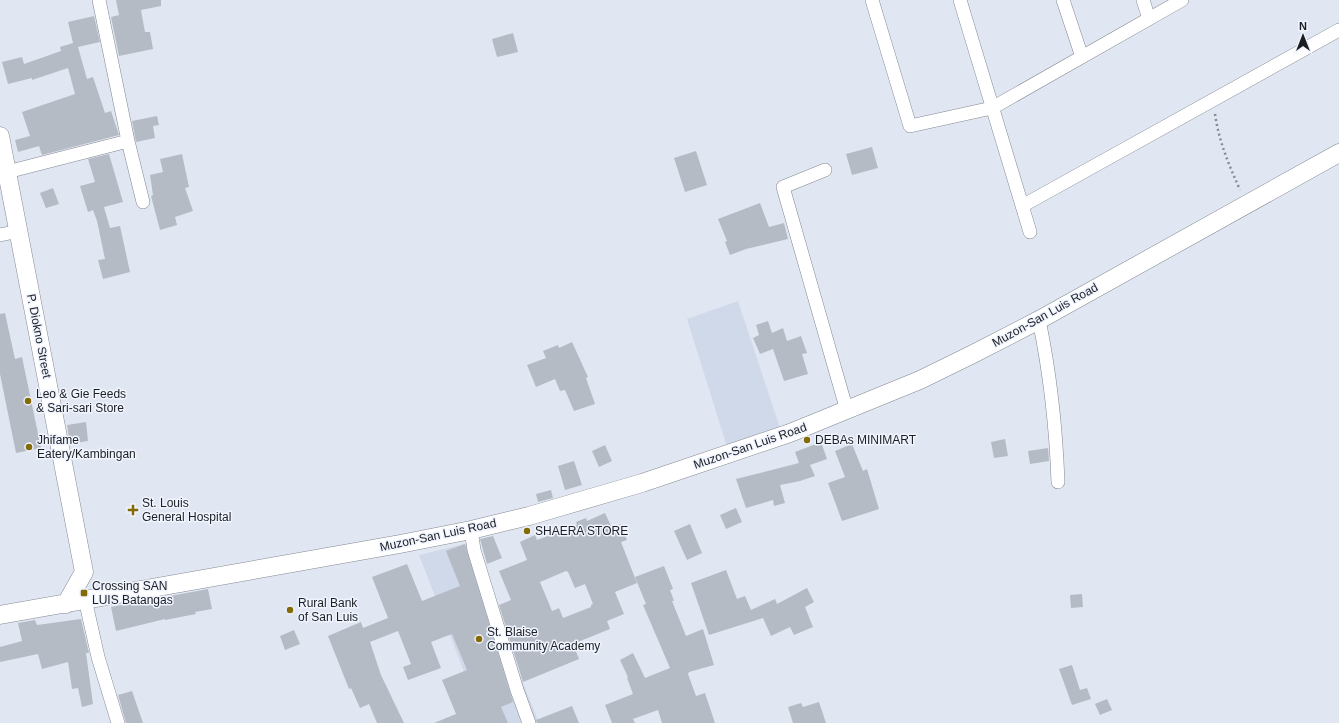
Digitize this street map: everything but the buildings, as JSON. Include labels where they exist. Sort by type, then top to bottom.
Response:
[{"type":"main road","name":"P. Diokno Street","points":[[0,136],[84,572]]},
{"type":"main road","name":"Muzon-San Luis Road","points":[[108,594],[393,545],[471,530],[536,514],[642,483],[790,433],[927,376],[1039,320],[1339,153]]},
{"type":"main road","points":[[66,604],[84,572],[108,594]]},
{"type":"main road","points":[[0,615],[66,604],[108,594]]},
{"type":"street","points":[[99,0],[128,141],[143,202]]},
{"type":"street","points":[[872,0],[910,126],[992,108],[1182,0]]},
{"type":"street","points":[[960,0],[1030,232]]},
{"type":"street","points":[[1062,0],[1082,56]]},
{"type":"street","points":[[1143,0],[1149,19]]},
{"type":"street","points":[[1022,206],[1339,30]]},
{"type":"street","points":[[7,172],[128,141]]},
{"type":"street","points":[[825,170],[783,187],[846,411]]},
{"type":"street","points":[[0,235],[19,231]]},
{"type":"street","points":[[1039,320],[1046,356],[1057,455],[1058,482]]},
{"type":"street","points":[[471,530],[476,558],[517,690],[529,723]]},
{"type":"street","points":[[85,599],[98,657],[118,723]]},
{"type":"path","points":[[1213,100],[1218,135],[1224,155],[1246,204]]},
{"type":"shaded area","points":[[738,301],[781,431],[728,450],[687,319]]},
{"type":"shaded area","name":"St. Blaise Community Academy","points":[[468,543],[539,723],[484,723],[419,555]]},
{"type":"place","name":"Leo & Gie Feeds & Sari-sari Store","points":[[28,401]]},
{"type":"place","name":"DEBAs MINIMART","points":[[807,440]]},
{"type":"place","name":"Jhifame Eatery/Kambingan","points":[[29,447]]},
{"type":"place","name":"St. Louis General Hospital","points":[[133,510]]},
{"type":"place","name":"SHAERA STORE","points":[[527,531]]},
{"type":"place","name":"Crossing SAN LUIS Batangas","points":[[84,593]]},
{"type":"place","name":"Rural Bank of San Luis","points":[[290,610]]},
{"type":"place","name":"St. Blaise Community Academy","points":[[479,639]]}]
